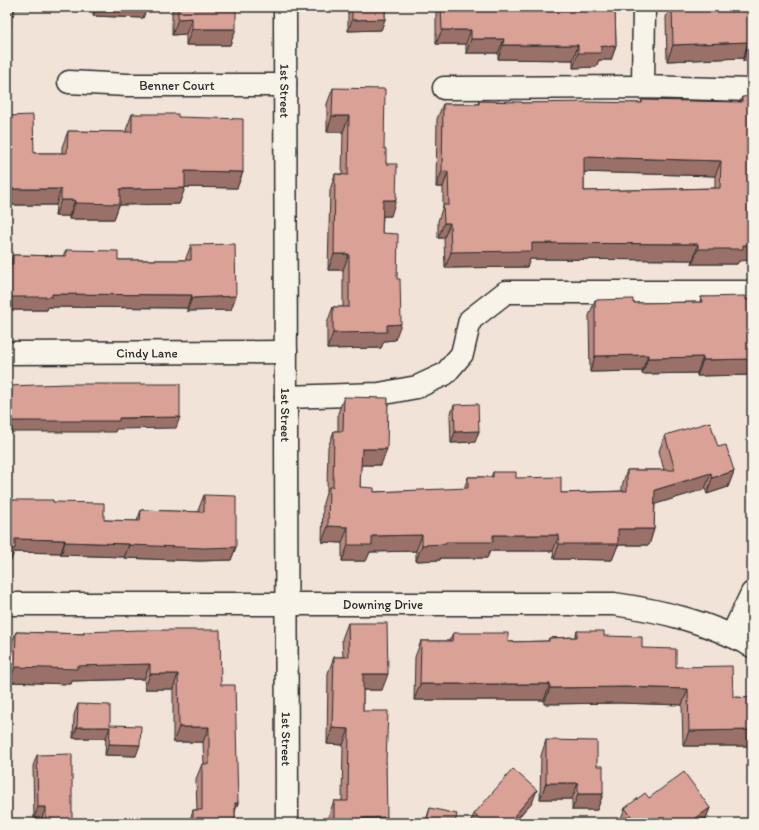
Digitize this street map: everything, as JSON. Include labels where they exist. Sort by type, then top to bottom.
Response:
[{"type":"street","name":"1st Street","points":[[285,7],[287,823]]},
{"type":"street","points":[[643,86],[644,7]]},
{"type":"street","name":"Benner Court","points":[[69,82],[126,85],[286,85]]},
{"type":"street","points":[[444,88],[643,86],[752,90]]},
{"type":"street","points":[[286,397],[379,394],[417,388],[445,374],[462,354],[470,320],[506,292],[752,292]]},
{"type":"street","name":"Cindy Lane","points":[[7,353],[286,352]]},
{"type":"street","points":[[732,635],[752,593]]},
{"type":"street","name":"Downing Drive","points":[[7,604],[614,604],[655,610],[695,620],[732,635],[752,646]]},
{"type":"building","points":[[7,7],[12,7],[11,24],[7,24]]},
{"type":"building","points":[[178,7],[236,7],[236,29],[192,29],[192,18],[178,19]]},
{"type":"building","points":[[352,7],[385,7],[385,19],[352,20]]},
{"type":"building","points":[[441,7],[615,7],[616,46],[601,46],[601,53],[578,53],[578,45],[503,45],[504,39],[471,39],[471,30],[442,30]]},
{"type":"building","points":[[672,7],[752,7],[752,45],[748,45],[748,42],[673,45]]},
{"type":"building","points":[[333,88],[385,89],[384,149],[386,149],[386,164],[397,164],[396,200],[383,200],[382,233],[398,234],[397,279],[400,279],[401,324],[387,325],[387,332],[333,333],[333,307],[349,307],[349,254],[334,254],[335,174],[348,175],[349,116],[332,116]]},
{"type":"building","points":[[752,96],[752,245],[743,245],[743,249],[698,249],[698,244],[532,243],[532,251],[451,252],[450,223],[444,223],[443,205],[449,205],[448,172],[442,171],[443,104],[479,104],[479,101],[522,103],[642,103],[642,100],[742,102],[742,97]],"holes":[[[584,157],[721,161],[720,188],[584,191]]]},
{"type":"building","points":[[132,114],[178,114],[178,117],[243,119],[243,172],[185,171],[185,188],[120,189],[120,204],[75,203],[75,200],[61,200],[61,189],[7,189],[7,116],[33,115],[34,153],[67,153],[68,131],[132,132]]},
{"type":"building","points":[[235,244],[236,296],[192,298],[192,295],[52,294],[52,297],[7,297],[7,264],[13,264],[13,255],[66,256],[66,250],[118,251],[118,260],[191,260],[191,245]]},
{"type":"building","points":[[746,296],[746,300],[752,300],[752,359],[703,360],[703,357],[648,358],[648,355],[595,356],[595,300],[633,299],[633,303],[702,302],[701,297]]},
{"type":"building","points":[[67,384],[180,384],[180,417],[119,418],[119,421],[7,421],[7,386]]},
{"type":"building","points":[[344,397],[388,398],[387,449],[362,449],[360,487],[374,488],[374,492],[468,488],[468,477],[493,477],[493,472],[516,472],[516,478],[561,477],[561,493],[627,491],[627,470],[675,470],[665,435],[710,422],[718,447],[726,445],[734,471],[712,478],[711,473],[655,490],[654,529],[618,529],[618,544],[559,544],[559,535],[493,535],[493,542],[446,542],[446,544],[422,545],[422,535],[372,536],[372,545],[348,545],[348,527],[328,526],[329,487],[333,487],[334,431],[343,431]]},
{"type":"building","points":[[478,404],[479,431],[455,432],[454,405]]},
{"type":"building","points":[[204,495],[236,496],[236,547],[204,548],[65,542],[65,540],[15,539],[15,549],[7,549],[7,500],[53,500],[53,502],[104,503],[104,520],[140,521],[141,510],[204,512]]},
{"type":"building","points":[[348,623],[387,623],[388,674],[363,674],[363,711],[388,711],[386,762],[387,817],[362,818],[362,823],[334,823],[334,801],[348,801],[349,729],[332,728],[334,657],[349,657]]},
{"type":"building","points":[[220,630],[221,685],[235,685],[238,803],[235,803],[235,823],[193,823],[193,810],[202,810],[202,764],[209,764],[209,727],[179,727],[178,674],[150,674],[150,664],[77,666],[77,669],[15,667],[16,632],[84,634],[84,632]]},
{"type":"building","points":[[577,631],[604,631],[604,636],[642,637],[642,648],[676,649],[676,667],[732,666],[733,697],[752,698],[752,730],[689,731],[688,689],[625,687],[550,688],[550,684],[420,684],[421,641],[452,641],[453,633],[508,633],[508,642],[549,641],[549,638],[577,637]]},
{"type":"building","points":[[78,704],[110,705],[110,725],[141,726],[140,745],[109,744],[110,727],[77,727]]},
{"type":"building","points":[[546,740],[597,741],[597,766],[603,766],[603,794],[578,794],[578,783],[546,783]]},
{"type":"building","points":[[72,754],[72,820],[91,820],[91,823],[46,823],[46,807],[38,807],[37,755]]},
{"type":"building","points":[[513,769],[537,790],[514,816],[522,823],[484,823],[474,814]]},
{"type":"building","points":[[684,772],[710,808],[689,823],[657,823],[654,819],[648,823],[636,823],[625,808],[645,793],[649,798]]},
{"type":"building","points":[[430,808],[457,814],[455,823],[426,823]]}]
